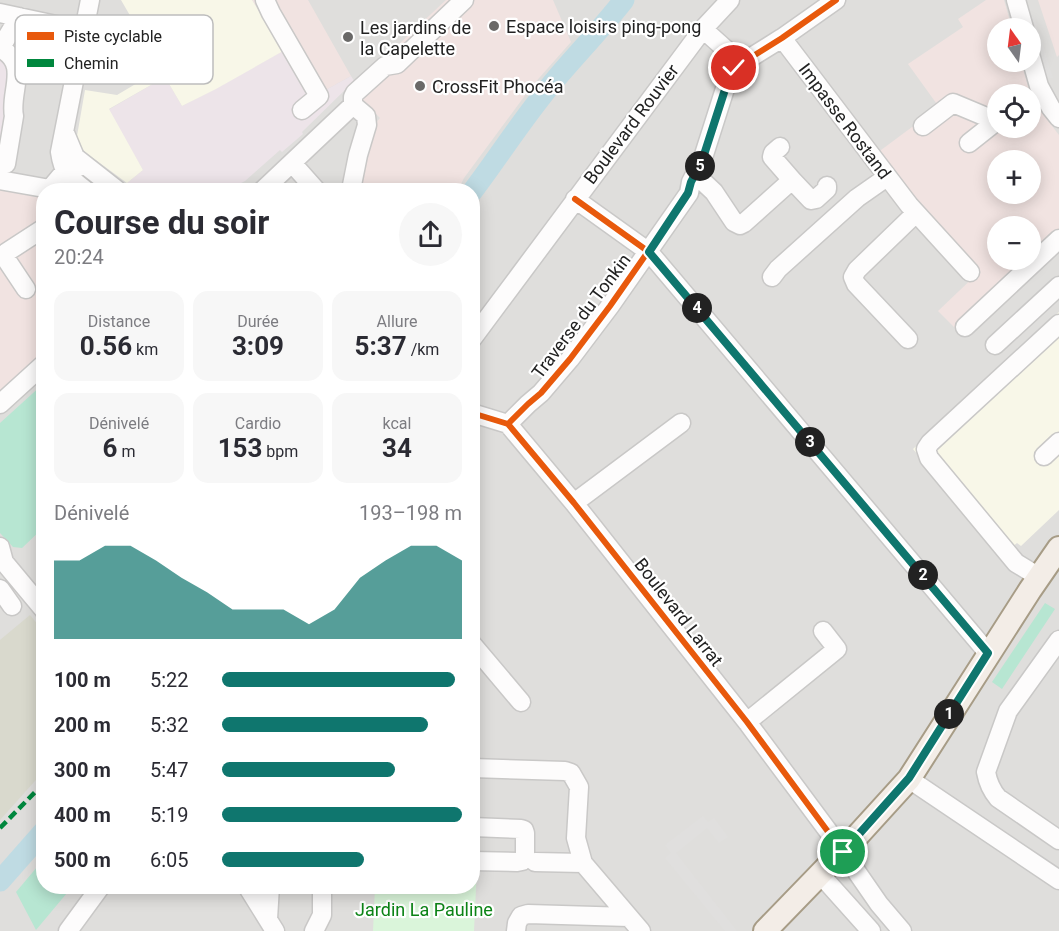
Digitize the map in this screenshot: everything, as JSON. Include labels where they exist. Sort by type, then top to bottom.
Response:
[{"type":"main road","points":[[765,931],[843,852],[909,778],[988,653],[1051,566]]},
{"type":"street","points":[[87,15],[90,0]]},
{"type":"street","points":[[265,0],[319,96],[302,110]]},
{"type":"street","points":[[352,183],[367,125],[366,116],[354,105],[355,93],[385,66],[397,64],[464,0]]},
{"type":"street","name":"Boulevard Rouvier","points":[[480,328],[703,29],[730,0]]},
{"type":"street","name":"Traverse du Tonkin","points":[[508,424],[541,393],[570,359],[649,252],[688,193],[702,161],[730,74],[734,68],[836,0]]},
{"type":"street","points":[[1016,0],[1021,18]]},
{"type":"street","points":[[0,13],[15,16]]},
{"type":"street","points":[[15,24],[1,49],[8,53],[15,64]]},
{"type":"street","points":[[703,29],[742,64]]},
{"type":"street","name":"Impasse Rostand","points":[[782,38],[887,177],[970,272]]},
{"type":"street","points":[[0,164],[6,164],[17,84]]},
{"type":"street","points":[[74,84],[60,152],[65,171],[76,183]]},
{"type":"street","points":[[1041,98],[1059,118]]},
{"type":"street","points":[[923,126],[953,103],[987,117]]},
{"type":"street","points":[[271,183],[354,105]]},
{"type":"street","points":[[969,143],[987,129]]},
{"type":"street","points":[[65,133],[75,157],[108,183]]},
{"type":"street","points":[[780,147],[772,157],[811,200],[816,199],[827,189],[827,186]]},
{"type":"street","points":[[292,163],[310,183]]},
{"type":"street","points":[[56,183],[65,171],[78,167],[93,171]]},
{"type":"street","points":[[696,175],[714,192],[734,222],[740,225],[792,180]]},
{"type":"street","points":[[772,277],[778,268],[857,198],[887,177]]},
{"type":"street","points":[[0,180],[36,187]]},
{"type":"street","points":[[575,199],[649,252],[988,653]]},
{"type":"street","points":[[908,339],[856,284],[853,277],[913,209]]},
{"type":"street","points":[[26,289],[6,259],[7,252],[36,233]]},
{"type":"street","points":[[965,327],[1059,239]]},
{"type":"street","points":[[995,345],[1059,286]]},
{"type":"street","points":[[1051,566],[1016,563],[929,458],[926,449],[1059,324]]},
{"type":"street","points":[[0,404],[36,371]]},
{"type":"street","points":[[480,415],[508,424]]},
{"type":"street","points":[[574,503],[681,423]]},
{"type":"street","name":"Boulevard Larrat","points":[[508,424],[574,503],[747,722],[879,904],[902,931]]},
{"type":"street","points":[[1044,456],[1059,442]]},
{"type":"street","points":[[0,547],[3,562],[36,601]]},
{"type":"street","points":[[0,589],[12,606]]},
{"type":"street","points":[[747,722],[837,649],[823,631]]},
{"type":"street","points":[[1059,640],[1008,711],[986,772],[992,791],[998,798],[1059,840]]},
{"type":"street","points":[[480,653],[521,702]]},
{"type":"street","points":[[480,768],[571,773],[579,787],[576,838],[583,863],[635,924]]},
{"type":"street","points":[[909,778],[1059,880]]},
{"type":"street","points":[[480,827],[524,830],[525,856],[522,861],[517,862],[480,861]]},
{"type":"street","points":[[535,862],[583,863]]},
{"type":"street","points":[[820,874],[871,931]]},
{"type":"street","points":[[71,930],[96,894]]},
{"type":"street","points":[[252,894],[272,925]]},
{"type":"street","points":[[270,894],[272,925]]},
{"type":"street","points":[[319,926],[321,894]]},
{"type":"street","points":[[516,931],[521,916],[528,914],[635,924]]},
{"type":"shaded area","points":[[0,0],[1059,0],[1059,931],[0,931]]},
{"type":"shaded area","points":[[121,0],[252,0],[267,24],[272,26],[285,50],[182,106],[169,84],[213,84],[213,15],[130,15]]},
{"type":"shaded area","points":[[252,0],[308,0],[351,76],[322,92],[267,24]]},
{"type":"shaded area","points":[[446,0],[553,0],[571,42],[532,86],[462,183],[360,183],[372,127],[380,118],[351,89]]},
{"type":"shaded area","points":[[986,0],[1004,0],[1009,18],[987,18],[987,72],[1024,72],[1027,84],[987,84],[987,138],[1041,138],[1041,112],[1059,135],[1059,235],[1041,253],[1041,216],[987,216],[987,270],[1024,270],[961,334],[938,311],[980,271],[913,200],[877,153],[939,107],[908,64],[963,27],[958,19]]},
{"type":"shaded area","points":[[1038,0],[1059,0],[1059,55],[1057,57]]},
{"type":"shaded area","points":[[0,37],[15,40],[15,84],[26,84],[7,172],[0,171]]},
{"type":"shaded area","points":[[1041,39],[1053,78],[1045,78],[1041,65]]},
{"type":"shaded area","points":[[295,44],[322,92],[351,76],[356,84],[351,89],[348,87],[302,132],[303,134],[241,183],[127,183],[143,170],[108,110],[153,84],[169,84],[182,106]]},
{"type":"shaded area","points":[[136,84],[153,84],[109,109],[143,170],[127,183],[85,152],[77,136],[85,90],[117,95]]},
{"type":"shaded area","points":[[0,171],[42,178],[41,183],[36,183],[36,358],[0,391]]},
{"type":"shaded area","points":[[1059,312],[1059,510],[1021,546],[1017,543],[1002,555],[913,449]]},
{"type":"shaded area","points":[[30,615],[36,622],[36,780],[0,820],[0,640]]},
{"type":"shaded area","points":[[703,816],[708,822],[714,818],[728,837],[719,843],[707,828],[676,853],[737,931],[725,931],[665,858],[671,853],[665,845]]},
{"type":"green space","points":[[36,390],[36,535],[22,548],[13,547],[0,533],[0,423]]},
{"type":"green space","points":[[1045,603],[1055,609],[1002,689],[992,682]]},
{"type":"green space","points":[[36,868],[36,894],[66,894],[36,930],[16,892]]},
{"type":"green space","name":"Jardin La Pauline","points":[[375,894],[476,894],[474,931],[373,931]]},
{"type":"waterway","points":[[478,183],[544,93],[624,0]]},
{"type":"waterway","points":[[0,881],[36,840]]},
{"type":"marked path","points":[[0,828],[36,791]]},
{"type":"cycle path","points":[[508,424],[541,393],[570,359],[689,193],[691,182],[702,161],[730,73],[734,68],[836,0]]},
{"type":"cycle path","points":[[575,199],[649,252],[988,653]]},
{"type":"cycle path","points":[[480,415],[508,424],[574,503],[747,722],[843,852]]},
{"type":"place","name":"Espace loisirs ping-pong","points":[[494,26]]},
{"type":"place","name":"Les jardins de la Capelette","points":[[348,37]]},
{"type":"place","name":"CrossFit Phocéa","points":[[420,86]]},
{"type":"route","points":[[734,68],[730,74],[702,161],[688,193],[649,252],[988,653],[909,778],[843,852]]}]
